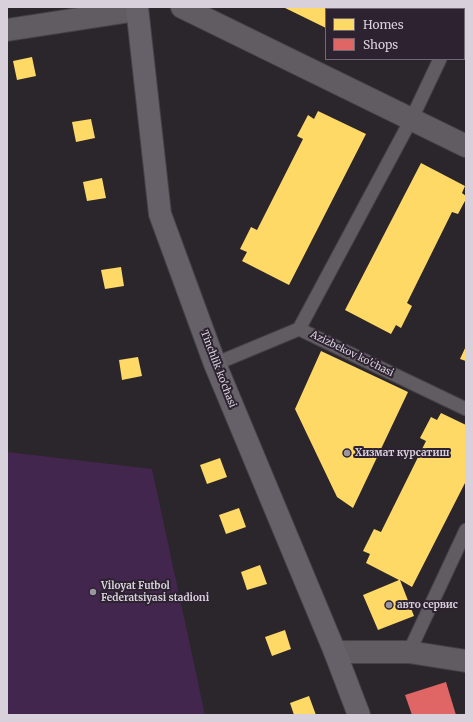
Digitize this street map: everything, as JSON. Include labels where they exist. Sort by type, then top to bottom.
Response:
[{"type":"street","points":[[182,7],[412,118],[466,146]]},
{"type":"street","points":[[7,30],[137,8]]},
{"type":"street","name":"Tinchlik ko'chasi","points":[[137,8],[160,214],[215,364],[335,652],[359,715]]},
{"type":"street","points":[[335,652],[409,652],[466,661]]},
{"type":"lane","points":[[300,329],[412,118],[440,60]]},
{"type":"lane","name":"Azizbekov ko'chasi","points":[[215,364],[300,329],[466,409]]},
{"type":"lane","points":[[409,652],[466,530]]},
{"type":"shaded area","name":"Viloyat Futbol Federatsiyasi stadioni","points":[[7,452],[152,469],[205,715],[7,715]]},
{"type":"building: Homes","points":[[283,7],[407,8],[325,8],[325,28]]},
{"type":"building: Homes","points":[[32,57],[36,76],[17,80],[13,61]]},
{"type":"building: Homes","points":[[318,111],[366,134],[289,285],[242,261],[247,252],[240,249],[251,227],[257,230],[303,139],[297,136],[308,115],[314,119]]},
{"type":"building: Homes","points":[[91,119],[95,138],[76,142],[72,122]]},
{"type":"building: Homes","points":[[421,163],[465,186],[462,193],[466,196],[466,199],[458,214],[452,212],[407,303],[412,306],[401,328],[396,325],[391,334],[345,310]]},
{"type":"building: Homes","points":[[102,178],[106,198],[87,201],[83,182]]},
{"type":"building: Homes","points":[[121,267],[124,286],[105,289],[101,270]]},
{"type":"building: Homes","points":[[466,346],[466,361],[460,359]]},
{"type":"building: Homes","name":"Хизмат курсатиш","points":[[321,351],[408,392],[353,508],[337,497],[295,409]]},
{"type":"building: Homes","points":[[138,357],[142,376],[122,380],[119,360]]},
{"type":"building: Homes","points":[[441,413],[466,425],[466,481],[412,587],[400,580],[414,616],[378,630],[363,595],[399,580],[366,563],[370,554],[363,551],[374,529],[381,532],[426,441],[420,438],[431,417],[437,420]]},
{"type":"building: Homes","points":[[220,458],[227,477],[207,484],[200,465]]},
{"type":"building: Homes","points":[[239,508],[246,527],[226,534],[219,515]]},
{"type":"building: Homes","points":[[260,565],[267,584],[247,590],[241,572]]},
{"type":"building: Homes","points":[[285,630],[291,649],[272,656],[265,637]]},
{"type":"building: Homes","points":[[309,696],[316,715],[294,715],[290,703]]},
{"type":"building: Shops","points":[[446,682],[456,715],[412,715],[405,695]]},
{"type":"place","name":"Хизмат курсатиш","points":[[347,453]]},
{"type":"place","name":"Viloyat Futbol Federatsiyasi stadioni","points":[[93,592]]},
{"type":"place","name":"авто сервис","points":[[389,605]]}]
